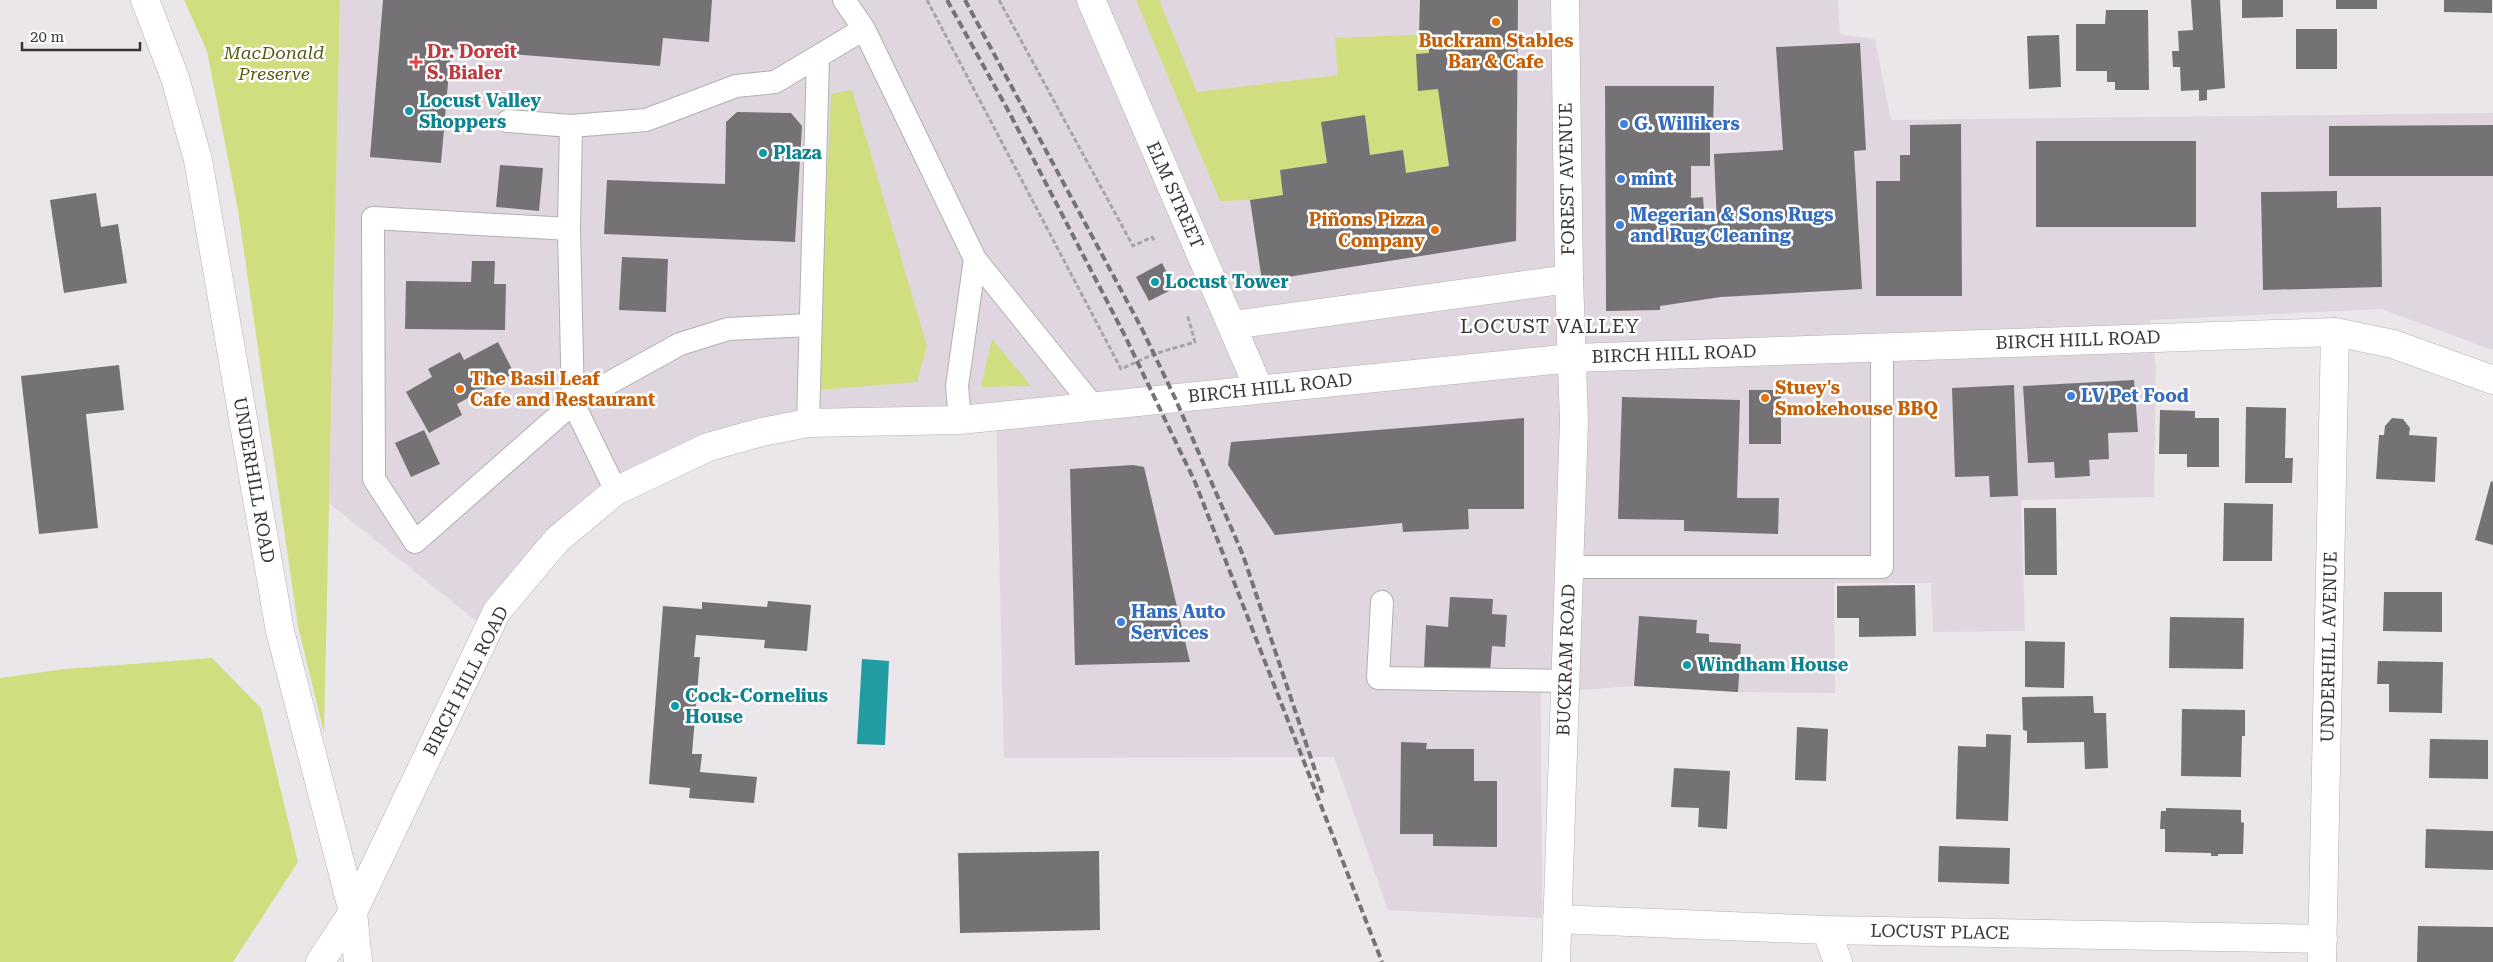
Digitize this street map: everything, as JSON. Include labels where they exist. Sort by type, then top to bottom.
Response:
[{"type":"street","name":"UNDERHILL ROAD","points":[[145,0],[175,78],[198,160],[280,631],[353,912],[358,962]]},
{"type":"street","name":"ELM STREET","points":[[1091,0],[1259,389]]},
{"type":"street","name":"FOREST AVENUE","points":[[1565,0],[1572,358]]},
{"type":"street","points":[[1232,325],[1569,279]]},
{"type":"street","name":"BIRCH HILL ROAD","points":[[320,962],[353,912],[497,612],[557,540],[616,491],[708,447],[762,432],[808,423],[960,420],[1572,358],[2334,332],[2393,344],[2493,380]]},
{"type":"street","name":"UNDERHILL AVENUE","points":[[2323,950],[2334,332]]},
{"type":"street","name":"BUCKRAM ROAD","points":[[1556,962],[1574,421],[1572,358]]},
{"type":"street","name":"LOCUST PLACE","points":[[1558,919],[2323,950]]},
{"type":"street","points":[[1826,930],[1838,962]]},
{"type":"lane","points":[[844,0],[864,28],[975,259],[1093,406]]},
{"type":"lane","points":[[508,121],[572,126],[646,120],[736,86],[775,82],[818,58],[864,28]]},
{"type":"lane","points":[[808,423],[818,58]]},
{"type":"lane","points":[[572,126],[569,230],[573,403],[616,491]]},
{"type":"lane","points":[[569,230],[373,218],[374,479],[414,542],[573,403],[680,344],[728,329],[810,325]]},
{"type":"lane","points":[[960,420],[956,386],[975,259]]},
{"type":"lane","points":[[1569,567],[1882,567],[1882,347]]},
{"type":"lane","points":[[1382,602],[1378,678],[1566,681]]},
{"type":"path","points":[[927,0],[1121,369],[1154,354],[1195,342],[1184,306]]},
{"type":"path","points":[[999,0],[1133,246],[1152,237],[1157,246]]},
{"type":"shaded area","points":[[340,0],[1838,0],[1840,34],[1875,39],[1891,120],[2493,113],[2493,350],[2381,309],[2150,320],[2156,369],[2154,497],[2021,500],[2025,631],[1933,632],[1931,583],[1834,583],[1835,693],[1738,692],[1634,686],[1541,693],[1542,918],[1388,910],[1334,757],[1004,758],[996,418],[815,427],[623,485],[485,628],[329,503]]},
{"type":"green space","name":"MacDonald Preserve","points":[[184,0],[340,0],[324,733],[298,626],[238,210],[207,51]]},
{"type":"green space","points":[[1136,0],[1159,0],[1197,92],[1338,75],[1335,38],[1429,34],[1429,53],[1416,54],[1438,89],[1449,166],[1406,173],[1402,150],[1370,155],[1365,116],[1327,163],[1280,170],[1283,195],[1250,200],[1220,201]]},
{"type":"green space","points":[[852,90],[927,346],[917,382],[818,390],[831,94]]},
{"type":"green space","points":[[992,339],[1031,386],[981,387]]},
{"type":"green space","points":[[212,658],[261,708],[298,862],[233,962],[0,962],[0,678],[65,669]]},
{"type":"water","points":[[862,659],[889,661],[885,745],[857,744]]},
{"type":"building","name":"Locust Valley Shoppers","points":[[383,0],[712,0],[709,42],[663,38],[660,66],[451,49],[441,163],[370,157]]},
{"type":"building","points":[[1420,0],[1518,0],[1516,241],[1262,281],[1250,200],[1283,195],[1280,170],[1327,163],[1321,122],[1365,115],[1370,155],[1403,150],[1406,173],[1449,166],[1438,89],[1418,91],[1416,54],[1429,53],[1429,34],[1419,34]]},
{"type":"building","points":[[2191,0],[2220,0],[2225,88],[2207,90],[2207,100],[2199,101],[2199,90],[2181,91],[2180,67],[2173,67],[2172,51],[2179,51],[2178,31],[2193,30]]},
{"type":"building","points":[[2242,0],[2283,0],[2283,17],[2242,18]]},
{"type":"building","points":[[2336,0],[2377,0],[2377,9],[2336,9]]},
{"type":"building","points":[[2444,0],[2492,0],[2492,13],[2444,12]]},
{"type":"building","points":[[2106,10],[2148,10],[2149,90],[2115,90],[2115,82],[2107,82],[2107,71],[2076,71],[2076,24],[2105,24]]},
{"type":"building","points":[[2296,29],[2337,29],[2337,69],[2296,69]]},
{"type":"building","points":[[2059,35],[2061,87],[2029,89],[2027,36]]},
{"type":"building","points":[[1860,43],[1866,150],[1854,151],[1862,289],[1721,297],[1660,306],[1660,310],[1606,311],[1605,86],[1714,86],[1713,130],[1710,130],[1710,166],[1691,166],[1691,198],[1703,197],[1705,225],[1717,224],[1714,154],[1783,150],[1776,47]]},
{"type":"building","name":"Plaza","points":[[737,112],[791,113],[802,126],[795,242],[604,234],[607,180],[725,184],[726,122]]},
{"type":"building","points":[[1961,124],[1962,296],[1876,296],[1876,181],[1900,181],[1900,155],[1910,155],[1910,125]]},
{"type":"building","points":[[2493,125],[2493,176],[2329,176],[2329,126]]},
{"type":"building","points":[[2036,141],[2196,141],[2196,227],[2036,227]]},
{"type":"building","points":[[500,165],[543,168],[539,211],[496,207]]},
{"type":"building","points":[[2337,191],[2337,208],[2381,207],[2382,287],[2263,290],[2261,192]]},
{"type":"building","points":[[96,193],[101,227],[118,224],[127,283],[64,293],[50,200]]},
{"type":"building","points":[[622,257],[668,259],[666,312],[619,310]]},
{"type":"building","points":[[472,261],[495,261],[494,284],[506,284],[505,330],[405,329],[406,281],[471,282]]},
{"type":"building","name":"Locust Tower","points":[[1162,263],[1175,288],[1149,301],[1136,277]]},
{"type":"building","points":[[498,342],[514,373],[457,404],[462,415],[429,433],[406,392],[432,377],[428,369],[460,352],[464,360]]},
{"type":"building","points":[[119,365],[124,410],[86,414],[98,528],[39,534],[21,376]]},
{"type":"building","points":[[2134,380],[2138,432],[2108,433],[2109,459],[2089,460],[2090,476],[2055,478],[2054,462],[2028,463],[2023,386]]},
{"type":"building","points":[[2014,385],[2018,496],[1990,497],[1989,476],[1955,477],[1952,388]]},
{"type":"building","points":[[1749,390],[1781,390],[1781,444],[1749,444]]},
{"type":"building","points":[[1622,397],[1740,400],[1737,498],[1779,498],[1778,534],[1684,531],[1684,520],[1618,519]]},
{"type":"building","points":[[2246,407],[2286,408],[2285,458],[2293,458],[2292,483],[2245,483]]},
{"type":"building","points":[[2160,410],[2195,411],[2195,418],[2219,418],[2219,467],[2187,467],[2187,454],[2159,454]]},
{"type":"building","points":[[1524,418],[1524,509],[1468,509],[1469,529],[1403,532],[1402,523],[1275,535],[1228,465],[1231,442]]},
{"type":"building","points":[[2392,418],[2403,419],[2410,428],[2409,435],[2437,437],[2435,482],[2376,479],[2379,435],[2384,435],[2385,426]]},
{"type":"building","points":[[424,430],[440,464],[411,477],[395,443]]},
{"type":"building","points":[[1133,465],[1144,467],[1190,662],[1075,665],[1070,469]]},
{"type":"building","points":[[2491,481],[2493,482],[2493,545],[2475,540]]},
{"type":"building","points":[[2224,503],[2273,504],[2272,561],[2223,561]]},
{"type":"building","points":[[2024,508],[2056,508],[2057,575],[2025,575]]},
{"type":"building","points":[[1915,585],[1916,636],[1859,637],[1859,618],[1837,618],[1837,586]]},
{"type":"building","points":[[2384,592],[2442,592],[2442,632],[2383,631]]},
{"type":"building","points":[[1450,597],[1493,599],[1492,614],[1507,615],[1505,647],[1492,646],[1490,672],[1424,668],[1426,625],[1448,627]]},
{"type":"building","name":"Cock-Cornelius House","points":[[768,601],[811,605],[807,651],[764,648],[765,640],[696,635],[694,657],[700,657],[692,754],[702,754],[700,772],[757,777],[754,803],[689,798],[690,788],[649,784],[663,606],[702,609],[702,602],[767,607]]},
{"type":"building","name":"Windham House","points":[[1639,616],[1697,620],[1696,633],[1709,634],[1709,642],[1741,644],[1738,692],[1634,686]]},
{"type":"building","points":[[2170,617],[2244,618],[2243,669],[2169,668]]},
{"type":"building","points":[[2025,641],[2065,642],[2064,688],[2025,687]]},
{"type":"building","points":[[2378,661],[2443,662],[2442,713],[2389,712],[2389,684],[2377,684]]},
{"type":"building","points":[[2093,696],[2094,713],[2106,713],[2108,768],[2085,769],[2084,742],[2027,743],[2027,731],[2023,730],[2022,697]]},
{"type":"building","points":[[2182,709],[2245,710],[2245,736],[2242,736],[2241,777],[2181,776]]},
{"type":"building","points":[[1797,727],[1828,729],[1826,781],[1795,780]]},
{"type":"building","points":[[1986,734],[2011,735],[2008,821],[1956,819],[1958,746],[1986,747]]},
{"type":"building","points":[[2430,739],[2488,740],[2488,779],[2429,778]]},
{"type":"building","points":[[1401,742],[1427,743],[1426,749],[1474,749],[1474,781],[1497,781],[1497,847],[1433,846],[1433,834],[1400,834]]},
{"type":"building","points":[[1674,768],[1730,771],[1727,829],[1698,827],[1699,808],[1671,807]]},
{"type":"building","points":[[2166,808],[2241,810],[2241,822],[2244,823],[2243,854],[2218,854],[2218,856],[2211,856],[2211,853],[2165,852],[2165,829],[2160,829],[2161,811],[2166,811]]},
{"type":"building","points":[[2426,829],[2493,831],[2493,870],[2425,868]]},
{"type":"building","points":[[1939,846],[2010,848],[2009,884],[1938,882]]},
{"type":"building","points":[[1099,851],[1100,930],[960,933],[958,853]]},
{"type":"building","points":[[2418,926],[2493,927],[2493,962],[2417,962]]},
{"type":"railway","points":[[947,0],[1009,112],[1124,334],[1195,482],[1382,962]]},
{"type":"railway","points":[[965,0],[1142,329],[1175,398],[1243,555],[1323,794]]},
{"type":"place","name":"Buckram Stables Bar & Cafe","points":[[1496,22]]},
{"type":"place","name":"Dr. Doreit S. Bialer","points":[[416,62]]},
{"type":"place","name":"Locust Valley Shoppers","points":[[409,111]]},
{"type":"place","name":"G. Willikers","points":[[1624,124]]},
{"type":"place","name":"Plaza","points":[[763,153]]},
{"type":"place","name":"mint","points":[[1621,179]]},
{"type":"place","name":"Megerian & Sons Rugs and Rug Cleaning","points":[[1620,225]]},
{"type":"place","name":"Piñons Pizza Company","points":[[1435,230]]},
{"type":"place","name":"Locust Tower","points":[[1155,282]]},
{"type":"place","name":"The Basil Leaf Cafe and Restaurant","points":[[460,389]]},
{"type":"place","name":"LV Pet Food","points":[[2071,396]]},
{"type":"place","name":"Stuey's Smokehouse BBQ","points":[[1765,398]]},
{"type":"place","name":"Hans Auto Services","points":[[1121,622]]},
{"type":"place","name":"Windham House","points":[[1687,665]]},
{"type":"place","name":"Cock-Cornelius House","points":[[675,706]]},
{"type":"district","name":"LOCUST VALLEY","points":[[1550,326]]}]
